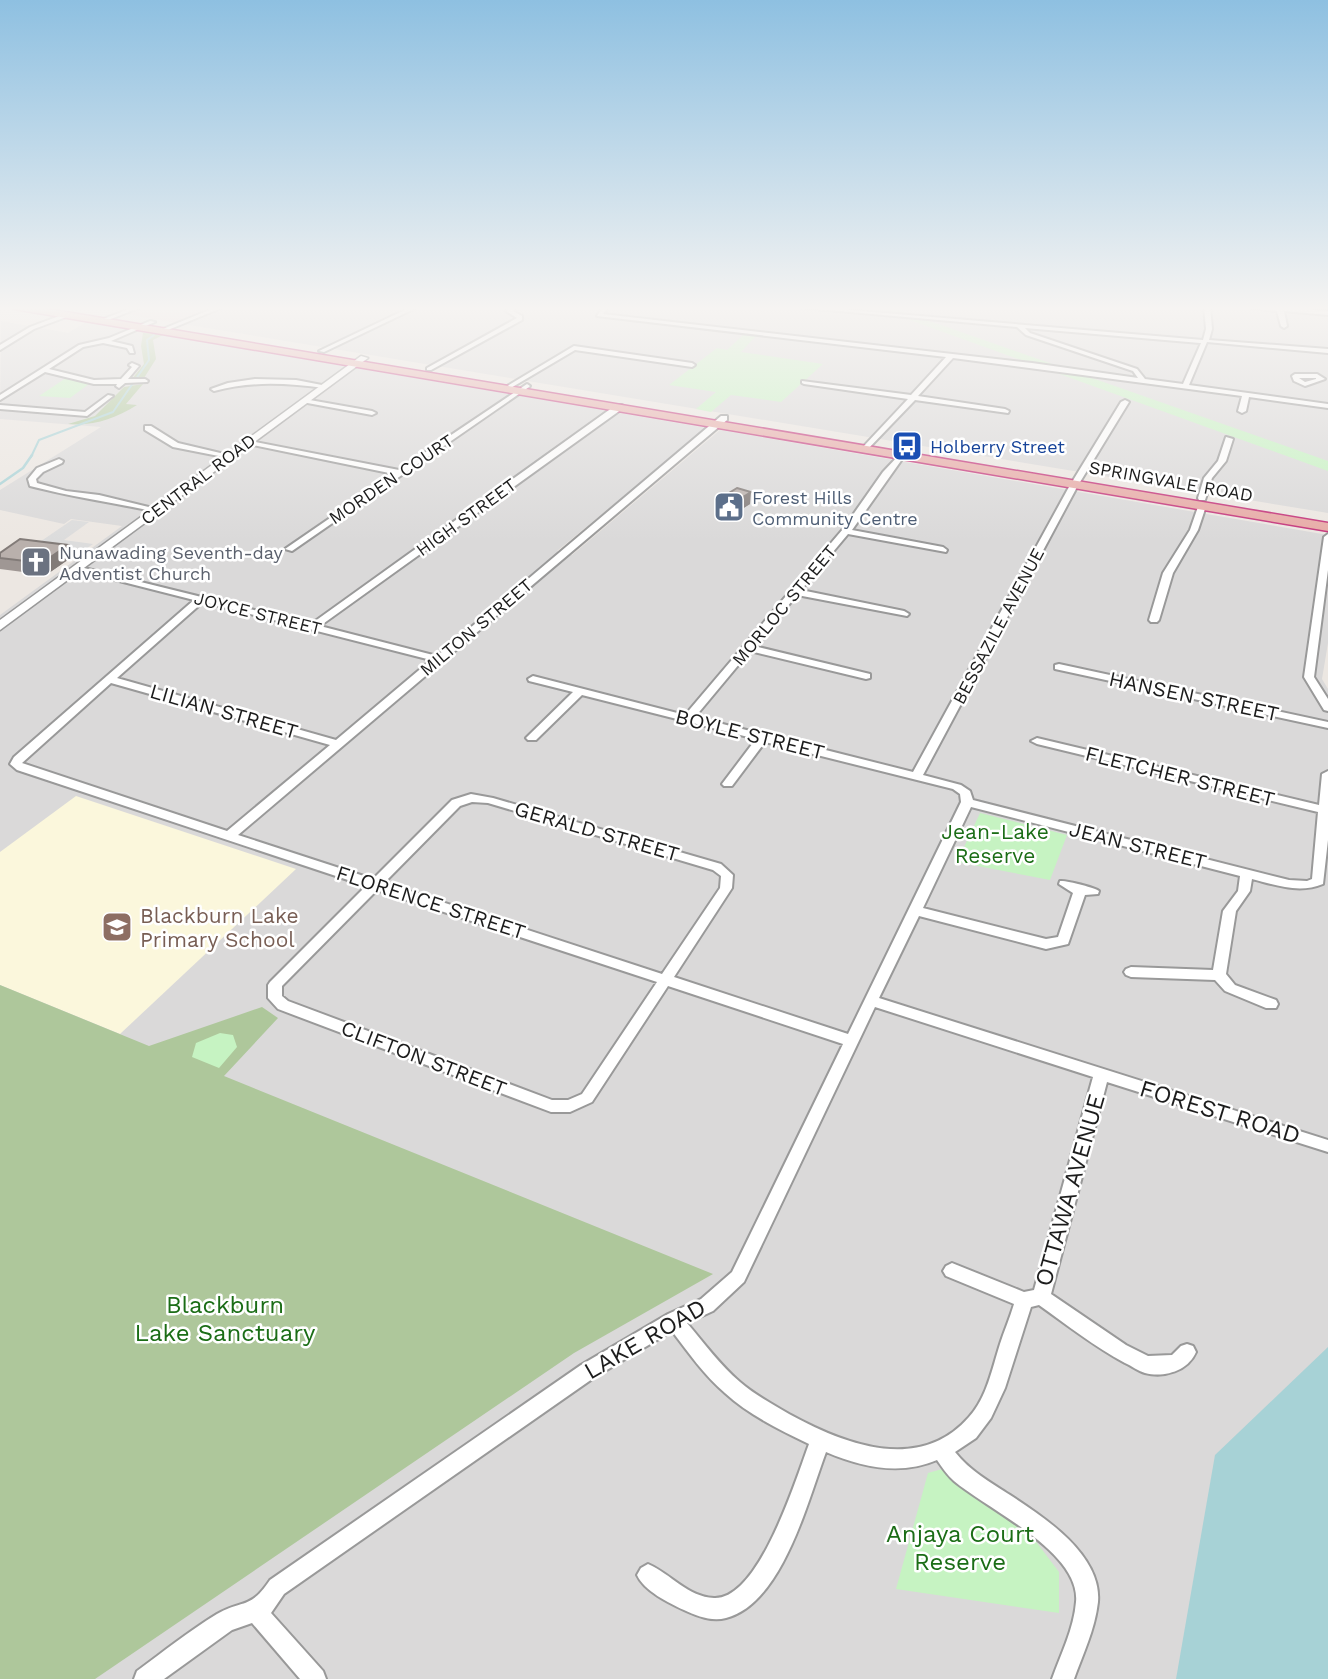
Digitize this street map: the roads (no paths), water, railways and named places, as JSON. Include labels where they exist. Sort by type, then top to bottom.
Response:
[{"type":"highway","name":"SPRINGVALE ROAD","points":[[501,384],[1202,502],[1328,527]]},
{"type":"highway","name":"SPRINGVALE ROAD","points":[[504,384],[619,407],[721,421]]},
{"type":"highway","name":"SPRINGVALE ROAD","points":[[869,446],[901,455],[1078,481]]},
{"type":"highway","name":"SPRINGVALE ROAD","points":[[1202,502],[1328,519]]},
{"type":"street","points":[[0,398],[21,384]]},
{"type":"street","points":[[98,384],[114,390],[132,384]]},
{"type":"street","points":[[0,407],[90,415],[119,384]]},
{"type":"street","points":[[214,389],[228,384]]},
{"type":"street","points":[[307,384],[324,386]]},
{"type":"street","points":[[517,387],[521,384]]},
{"type":"street","points":[[821,384],[1005,411]]},
{"type":"street","points":[[869,446],[925,384]]},
{"type":"street","points":[[1173,384],[1328,406]]},
{"type":"street","points":[[1301,402],[1305,384]]},
{"type":"street","name":"CENTRAL ROAD","points":[[0,626],[324,386]]},
{"type":"street","name":"MORDEN COURT","points":[[289,549],[401,473],[517,387]]},
{"type":"street","points":[[1242,411],[1246,394]]},
{"type":"street","points":[[304,401],[372,413]]},
{"type":"street","name":"BESSAZILE AVENUE","points":[[916,776],[1078,481],[1125,402]]},
{"type":"street","name":"HIGH STREET","points":[[313,627],[619,407]]},
{"type":"street","name":"MILTON STREET","points":[[229,836],[721,421]]},
{"type":"street","points":[[148,428],[176,445],[229,456]]},
{"type":"street","points":[[1154,620],[1167,573],[1194,530],[1208,478],[1222,461],[1229,439]]},
{"type":"street","points":[[248,442],[401,473]]},
{"type":"street","name":"MORLOC STREET","points":[[688,718],[846,531],[862,511],[876,485],[901,455]]},
{"type":"street","points":[[59,461],[34,474],[33,484],[157,510]]},
{"type":"street","points":[[846,531],[943,550]]},
{"type":"street","points":[[1328,537],[1323,618],[1309,677],[1328,708]]},
{"type":"street","name":"JOYCE STREET","points":[[79,568],[438,659]]},
{"type":"street","points":[[796,592],[904,614]]},
{"type":"street","points":[[109,679],[201,599]]},
{"type":"street","points":[[748,648],[866,676]]},
{"type":"street","name":"HANSEN STREET","points":[[1059,667],[1328,725]]},
{"type":"street","name":"LILIAN STREET","points":[[109,679],[338,744]]},
{"type":"street","name":"FLORENCE STREET","points":[[109,679],[18,759],[16,764],[20,768],[852,1041]]},
{"type":"street","name":"BOYLE STREET","points":[[533,679],[957,787],[966,797]]},
{"type":"street","points":[[533,738],[580,691]]},
{"type":"street","points":[[728,784],[762,737]]},
{"type":"street","name":"FLETCHER STREET","points":[[1037,741],[1324,810]]},
{"type":"street","points":[[1324,863],[1324,810],[1328,774]]},
{"type":"street","name":"JEAN STREET","points":[[966,797],[1289,884],[1309,885],[1318,881],[1324,863]]},
{"type":"street","name":"LAKE ROAD","points":[[145,1679],[226,1621],[256,1611],[268,1601],[277,1587],[588,1371],[674,1320],[707,1305],[737,1277],[872,1001],[966,797]]},
{"type":"street","name":"GERALD STREET","points":[[376,884],[456,803],[471,798],[489,800],[717,867],[727,875],[726,888],[666,979]]},
{"type":"street","points":[[1247,873],[1244,891],[1230,912],[1220,975],[1230,988],[1271,1004]]},
{"type":"street","name":"CLIFTON STREET","points":[[376,884],[275,985],[275,998],[283,1005],[551,1106],[570,1106],[587,1098],[666,979]]},
{"type":"street","points":[[914,910],[1046,944],[1063,941],[1086,891],[1065,884]]},
{"type":"street","points":[[1132,972],[1220,975]]},
{"type":"street","name":"FOREST ROAD","points":[[872,1001],[1328,1146]]},
{"type":"street","name":"OTTAWA AVENUE","points":[[674,1320],[703,1357],[747,1401],[820,1440],[856,1455],[883,1459],[915,1458],[940,1449],[970,1430],[994,1394],[1033,1298],[1101,1076]]},
{"type":"street","points":[[952,1271],[1033,1298],[1147,1365],[1176,1363],[1186,1352]]},
{"type":"street","points":[[648,1575],[700,1606],[726,1608],[757,1587],[773,1561],[820,1440]]},
{"type":"street","points":[[940,1449],[958,1472],[1057,1541],[1072,1559],[1087,1592],[1082,1626],[1063,1679]]},
{"type":"street","points":[[256,1611],[277,1639],[315,1679]]},
{"type":"water","points":[[1328,1347],[1328,1679],[1176,1679],[1215,1455]]},
{"type":"waterway","points":[[32,455],[39,440],[113,412],[132,384]]},
{"type":"waterway","points":[[0,484],[23,468],[32,455]]},
{"type":"place","name":"Holberry Street","points":[[907,446]]},
{"type":"place","name":"Forest Hills Community Centre","points":[[729,507]]},
{"type":"place","name":"Nunawading Seventh-day Adventist Church","points":[[36,562]]},
{"type":"place","name":"Blackburn Lake Primary School","points":[[117,927]]},
{"type":"park label","name":"Jean-Lake Reserve","points":[[995,843]]},
{"type":"park label","name":"Blackburn Lake Sanctuary","points":[[225,1319]]},
{"type":"park label","name":"Anjaya Court Reserve","points":[[960,1548]]}]
